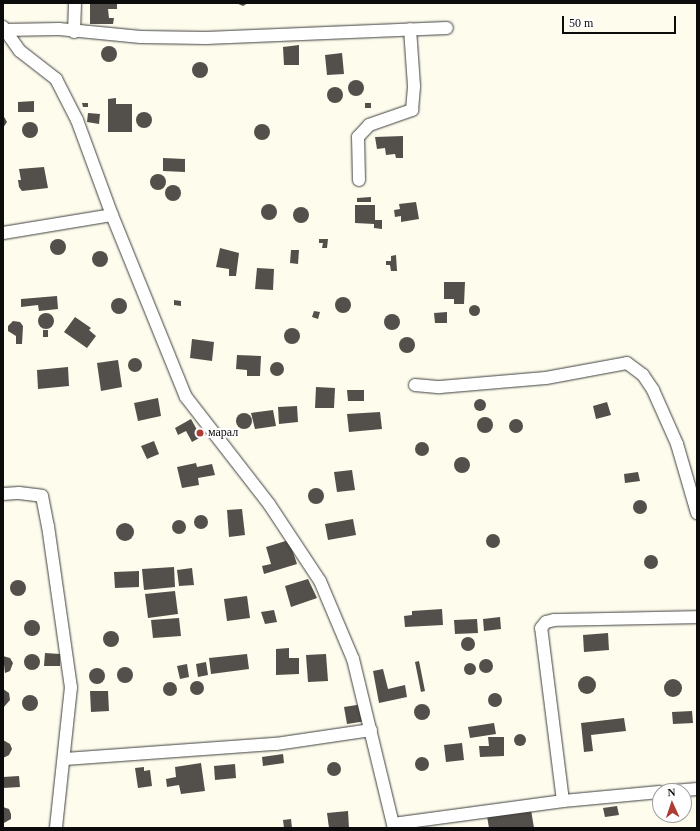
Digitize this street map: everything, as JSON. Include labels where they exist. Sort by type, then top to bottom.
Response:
[{"type":"street","points":[[74,32],[75,3]]},
{"type":"street","points":[[4,28],[206,38],[448,28]]},
{"type":"street","points":[[4,28],[20,51],[56,79],[77,120],[112,215],[186,397],[269,504],[320,581],[353,659],[393,826],[563,800],[652,793]]},
{"type":"street","points":[[359,180],[358,137],[369,125],[412,110],[414,86],[410,30]]},
{"type":"street","points":[[3,233],[112,215]]},
{"type":"street","points":[[416,385],[440,387],[546,378],[627,363],[643,375],[653,390],[677,444],[697,513]]},
{"type":"street","points":[[3,494],[19,493],[42,496],[71,687],[65,759],[56,828]]},
{"type":"street","points":[[563,800],[541,628],[546,622],[554,620],[697,617]]},
{"type":"street","points":[[65,759],[276,744],[371,730]]},
{"type":"building","points":[[90,3],[117,3],[117,9],[108,9],[109,18],[114,18],[113,24],[90,24]]},
{"type":"building","points":[[236,3],[248,3],[243,6]]},
{"type":"building","points":[[299,45],[299,65],[284,65],[283,47]]},
{"type":"building","points":[[109,46],[116,51],[117,54],[112,61],[109,62],[102,57],[101,54],[106,47]]},
{"type":"building","points":[[342,53],[344,74],[327,75],[325,55]]},
{"type":"building","points":[[200,62],[207,67],[208,70],[203,77],[200,78],[193,73],[192,70],[197,63]]},
{"type":"building","points":[[356,80],[363,85],[364,88],[359,95],[356,96],[349,91],[348,88],[353,81]]},
{"type":"building","points":[[335,87],[342,92],[343,95],[338,102],[335,103],[328,98],[327,95],[332,88]]},
{"type":"building","points":[[116,98],[116,104],[132,104],[132,132],[108,132],[108,99]]},
{"type":"building","points":[[34,101],[34,112],[18,112],[18,102]]},
{"type":"building","points":[[82,103],[88,103],[88,107],[83,107]]},
{"type":"building","points":[[365,103],[371,103],[371,108],[365,108]]},
{"type":"building","points":[[144,112],[151,117],[152,120],[147,127],[144,128],[137,123],[136,120],[141,113]]},
{"type":"building","points":[[88,113],[100,114],[99,124],[87,122]]},
{"type":"building","points":[[3,115],[7,122],[3,128]]},
{"type":"building","points":[[30,122],[37,127],[38,130],[33,137],[30,138],[23,133],[22,130],[27,123]]},
{"type":"building","points":[[262,124],[269,129],[270,132],[265,139],[262,140],[255,135],[254,132],[259,125]]},
{"type":"building","points":[[403,136],[403,158],[396,158],[395,154],[386,155],[385,148],[377,149],[375,137]]},
{"type":"building","points":[[163,158],[185,159],[185,172],[163,171]]},
{"type":"building","points":[[44,167],[48,188],[22,191],[19,187],[18,180],[21,180],[19,169]]},
{"type":"building","points":[[158,174],[165,179],[166,182],[161,189],[158,190],[151,185],[150,182],[155,175]]},
{"type":"building","points":[[173,185],[180,190],[181,193],[176,200],[173,201],[166,196],[165,193],[170,186]]},
{"type":"building","points":[[371,197],[371,202],[357,202],[357,198]]},
{"type":"building","points":[[416,202],[419,219],[401,222],[401,216],[395,217],[394,210],[400,209],[399,204]]},
{"type":"building","points":[[269,204],[276,209],[277,212],[272,219],[269,220],[262,215],[261,212],[266,205]]},
{"type":"building","points":[[355,205],[375,205],[375,220],[382,220],[382,229],[374,228],[374,224],[355,223]]},
{"type":"building","points":[[301,207],[308,212],[309,215],[304,222],[301,223],[294,218],[293,215],[298,208]]},
{"type":"building","points":[[58,239],[65,244],[66,247],[61,254],[58,255],[51,250],[50,247],[55,240]]},
{"type":"building","points":[[319,239],[328,239],[327,248],[322,248],[323,243],[319,243]]},
{"type":"building","points":[[220,248],[239,253],[236,276],[229,276],[229,269],[216,267]]},
{"type":"building","points":[[291,250],[299,250],[298,264],[290,263]]},
{"type":"building","points":[[100,251],[107,256],[108,259],[103,266],[100,267],[93,262],[92,259],[97,252]]},
{"type":"building","points":[[396,255],[397,271],[391,271],[390,265],[386,265],[386,261],[391,261],[391,256]]},
{"type":"building","points":[[257,268],[274,269],[273,290],[255,289]]},
{"type":"building","points":[[444,282],[465,282],[464,304],[454,304],[454,299],[444,299]]},
{"type":"building","points":[[57,296],[58,309],[39,311],[38,305],[21,307],[21,299]]},
{"type":"building","points":[[343,297],[350,302],[351,305],[346,312],[343,313],[336,308],[335,305],[340,298]]},
{"type":"building","points":[[119,298],[126,303],[127,306],[122,313],[119,314],[112,309],[111,306],[116,299]]},
{"type":"building","points":[[174,300],[181,301],[181,306],[174,305]]},
{"type":"building","points":[[472,305],[476,305],[478,306],[478,314],[472,315],[469,312],[469,308]]},
{"type":"building","points":[[314,311],[320,312],[318,319],[312,317]]},
{"type":"building","points":[[447,312],[447,323],[435,323],[434,313]]},
{"type":"building","points":[[46,313],[53,318],[54,321],[49,328],[46,329],[39,324],[38,321],[43,314]]},
{"type":"building","points":[[392,314],[399,319],[400,322],[395,329],[392,330],[385,325],[384,322],[389,315]]},
{"type":"building","points":[[75,317],[91,328],[89,330],[96,336],[87,348],[64,332]]},
{"type":"building","points":[[13,321],[20,322],[23,326],[22,344],[16,344],[16,336],[8,331],[8,326]]},
{"type":"building","points":[[292,328],[299,333],[300,336],[295,343],[292,344],[285,339],[284,336],[289,329]]},
{"type":"building","points":[[43,330],[48,330],[48,337],[43,337]]},
{"type":"building","points":[[407,337],[414,342],[415,345],[410,352],[407,353],[400,348],[399,345],[404,338]]},
{"type":"building","points":[[192,339],[214,342],[212,361],[190,358]]},
{"type":"building","points":[[237,355],[261,356],[260,376],[247,376],[247,370],[236,369]]},
{"type":"building","points":[[135,358],[140,360],[142,365],[140,370],[135,372],[130,370],[128,365],[130,360]]},
{"type":"building","points":[[118,360],[122,387],[101,391],[97,363]]},
{"type":"building","points":[[274,362],[280,362],[284,366],[284,372],[280,376],[274,376],[270,372],[270,366]]},
{"type":"building","points":[[68,367],[69,386],[38,389],[37,370]]},
{"type":"building","points":[[316,387],[335,388],[334,408],[315,408]]},
{"type":"building","points":[[347,390],[364,390],[364,401],[348,401]]},
{"type":"building","points":[[158,398],[161,416],[138,421],[134,403]]},
{"type":"building","points":[[478,399],[482,399],[486,405],[482,411],[478,411],[474,407],[474,403]]},
{"type":"building","points":[[607,402],[611,415],[596,419],[593,406]]},
{"type":"building","points":[[297,406],[298,422],[279,424],[278,407]]},
{"type":"building","points":[[273,410],[276,426],[255,429],[251,413]]},
{"type":"building","points":[[380,412],[382,429],[349,432],[347,414]]},
{"type":"building","points":[[244,413],[250,415],[252,421],[250,427],[244,429],[238,427],[236,421],[238,415]]},
{"type":"building","points":[[485,417],[492,422],[493,425],[488,432],[485,433],[478,428],[477,425],[482,418]]},
{"type":"building","points":[[191,419],[201,437],[192,442],[186,431],[178,435],[175,428]]},
{"type":"building","points":[[513,419],[519,419],[523,423],[523,429],[519,433],[513,433],[509,429],[509,423]]},
{"type":"building","points":[[154,441],[159,454],[147,459],[141,446]]},
{"type":"building","points":[[422,442],[427,444],[429,449],[427,454],[422,456],[417,454],[415,449],[417,444]]},
{"type":"building","points":[[462,457],[469,462],[470,465],[465,472],[462,473],[455,468],[454,465],[459,458]]},
{"type":"building","points":[[196,463],[197,467],[212,464],[215,475],[198,478],[199,485],[182,488],[177,467]]},
{"type":"building","points":[[352,470],[355,490],[337,492],[334,472]]},
{"type":"building","points":[[638,472],[640,481],[625,483],[624,474]]},
{"type":"building","points":[[316,488],[322,490],[324,496],[322,502],[316,504],[310,502],[308,496],[310,490]]},
{"type":"building","points":[[637,500],[643,500],[647,504],[647,510],[643,514],[637,514],[633,510],[633,504]]},
{"type":"building","points":[[242,509],[245,535],[229,537],[227,510]]},
{"type":"building","points":[[201,515],[206,517],[208,522],[206,527],[201,529],[196,527],[194,522],[196,517]]},
{"type":"building","points":[[353,519],[356,535],[328,540],[325,524]]},
{"type":"building","points":[[176,520],[182,520],[186,524],[186,530],[182,534],[176,534],[172,530],[172,524]]},
{"type":"building","points":[[125,523],[131,526],[134,532],[131,538],[125,541],[119,538],[116,532],[119,526]]},
{"type":"building","points":[[493,534],[498,536],[500,541],[498,546],[493,548],[488,546],[486,541],[488,536]]},
{"type":"building","points":[[289,540],[297,564],[264,574],[262,566],[271,564],[266,547]]},
{"type":"building","points":[[648,555],[654,555],[658,559],[658,565],[654,569],[648,569],[644,565],[644,559]]},
{"type":"building","points":[[174,567],[175,587],[144,590],[142,569]]},
{"type":"building","points":[[192,568],[194,585],[179,586],[177,570]]},
{"type":"building","points":[[139,571],[139,587],[115,588],[114,572]]},
{"type":"building","points":[[308,579],[317,598],[291,607],[285,586]]},
{"type":"building","points":[[18,580],[24,582],[26,588],[24,594],[18,596],[12,594],[10,588],[12,582]]},
{"type":"building","points":[[175,591],[178,614],[148,618],[145,594]]},
{"type":"building","points":[[247,596],[250,618],[227,621],[224,599]]},
{"type":"building","points":[[442,609],[443,625],[405,627],[404,616],[412,615],[412,611]]},
{"type":"building","points":[[274,610],[277,622],[265,624],[261,612]]},
{"type":"building","points":[[500,617],[501,629],[484,631],[483,619]]},
{"type":"building","points":[[179,618],[181,636],[153,638],[151,620]]},
{"type":"building","points":[[477,619],[478,633],[455,634],[454,620]]},
{"type":"building","points":[[29,620],[35,620],[40,625],[38,634],[35,636],[29,636],[24,631],[24,625]]},
{"type":"building","points":[[108,631],[114,631],[119,636],[117,645],[114,647],[108,647],[103,642],[103,636]]},
{"type":"building","points":[[608,633],[609,650],[584,652],[583,635]]},
{"type":"building","points":[[468,637],[473,639],[475,644],[473,649],[468,651],[463,649],[461,644],[463,639]]},
{"type":"building","points":[[289,648],[289,658],[299,658],[299,674],[276,675],[276,649]]},
{"type":"building","points":[[45,653],[60,654],[60,666],[44,666]]},
{"type":"building","points":[[32,654],[38,656],[40,662],[38,668],[32,670],[26,668],[24,662],[26,656]]},
{"type":"building","points":[[247,654],[249,669],[211,674],[209,658]]},
{"type":"building","points":[[326,654],[328,681],[308,682],[306,655]]},
{"type":"building","points":[[3,656],[10,658],[13,663],[10,671],[5,673]]},
{"type":"building","points":[[483,659],[489,659],[493,663],[493,669],[489,673],[483,673],[479,669],[479,663]]},
{"type":"building","points":[[419,661],[425,691],[421,692],[415,662]]},
{"type":"building","points":[[206,662],[208,675],[198,677],[196,664]]},
{"type":"building","points":[[468,663],[472,663],[476,669],[472,675],[468,675],[464,671],[464,667]]},
{"type":"building","points":[[187,664],[189,677],[180,679],[177,666]]},
{"type":"building","points":[[122,667],[128,667],[133,672],[131,681],[128,683],[122,683],[117,678],[117,672]]},
{"type":"building","points":[[97,668],[103,670],[105,676],[103,682],[97,684],[91,682],[89,676],[91,670]]},
{"type":"building","points":[[383,669],[388,689],[405,685],[407,697],[379,703],[373,671]]},
{"type":"building","points":[[587,676],[593,679],[596,685],[593,691],[587,694],[581,691],[578,685],[581,679]]},
{"type":"building","points":[[673,679],[679,682],[682,688],[679,694],[673,697],[667,694],[664,688],[667,682]]},
{"type":"building","points":[[194,681],[200,681],[204,685],[204,691],[200,695],[194,695],[190,691],[190,685]]},
{"type":"building","points":[[170,682],[175,684],[177,689],[175,694],[170,696],[165,694],[163,689],[165,684]]},
{"type":"building","points":[[3,689],[9,693],[10,700],[3,708]]},
{"type":"building","points":[[90,691],[108,691],[109,711],[91,712]]},
{"type":"building","points":[[492,693],[498,693],[502,697],[502,703],[498,707],[492,707],[488,703],[488,697]]},
{"type":"building","points":[[30,695],[36,697],[38,703],[36,709],[30,711],[24,709],[22,703],[24,697]]},
{"type":"building","points":[[363,704],[366,721],[347,724],[344,707]]},
{"type":"building","points":[[422,704],[429,709],[430,712],[425,719],[422,720],[415,715],[414,712],[419,705]]},
{"type":"building","points":[[692,711],[693,723],[673,724],[672,712]]},
{"type":"building","points":[[624,718],[626,731],[591,735],[593,751],[584,752],[581,723]]},
{"type":"building","points":[[494,723],[496,734],[470,738],[468,727]]},
{"type":"building","points":[[518,734],[522,734],[526,740],[522,746],[518,746],[514,742],[514,738]]},
{"type":"building","points":[[488,737],[504,737],[504,756],[480,757],[479,746],[489,746]]},
{"type":"building","points":[[3,740],[10,744],[12,749],[9,755],[3,758]]},
{"type":"building","points":[[462,743],[464,760],[446,762],[444,745]]},
{"type":"building","points":[[283,754],[284,763],[263,766],[262,757]]},
{"type":"building","points":[[419,757],[425,757],[429,761],[429,767],[425,771],[419,771],[415,767],[415,761]]},
{"type":"building","points":[[334,762],[339,764],[341,769],[339,774],[334,776],[329,774],[327,769],[329,764]]},
{"type":"building","points":[[201,763],[205,791],[181,794],[179,785],[167,787],[166,779],[176,777],[175,767]]},
{"type":"building","points":[[235,764],[236,778],[215,780],[214,766]]},
{"type":"building","points":[[144,767],[144,771],[150,770],[152,786],[138,788],[135,768]]},
{"type":"building","points":[[19,776],[20,787],[3,788],[3,777]]},
{"type":"building","points":[[617,806],[619,815],[605,817],[603,808]]},
{"type":"building","points":[[3,807],[9,809],[11,814],[11,819],[4,823]]},
{"type":"building","points":[[531,810],[534,828],[489,828],[487,816]]},
{"type":"building","points":[[348,811],[349,828],[329,828],[327,813]]},
{"type":"building","points":[[291,819],[292,828],[284,828],[283,820]]},
{"type":"place","name":"марал","points":[[200,433]]}]
